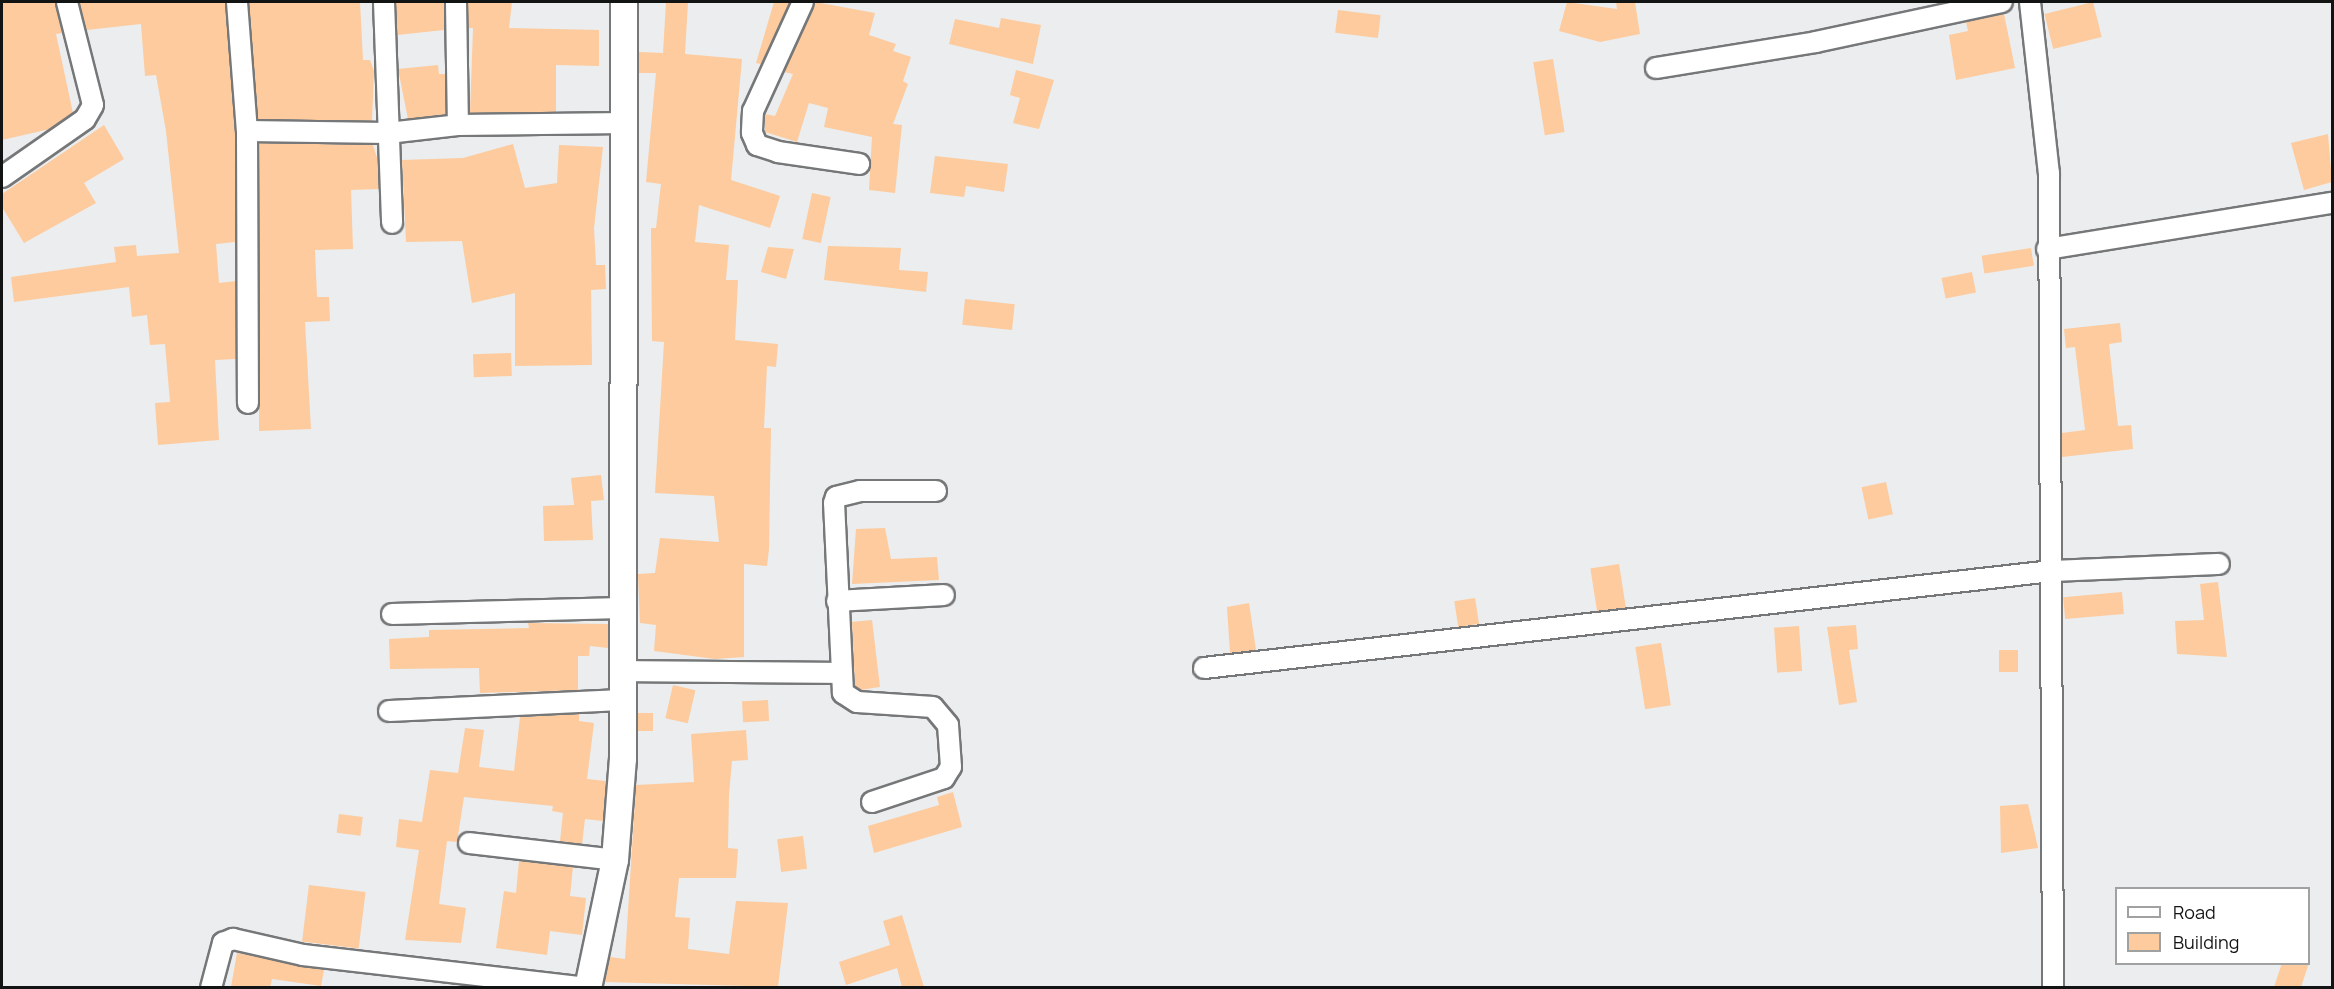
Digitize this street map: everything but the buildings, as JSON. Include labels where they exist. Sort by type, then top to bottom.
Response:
[{"type":"street","points":[[2,177],[85,119],[93,105],[68,2]]},
{"type":"street","points":[[237,2],[247,131],[248,403]]},
{"type":"street","points":[[384,2],[392,223]]},
{"type":"street","points":[[456,2],[458,125]]},
{"type":"street","points":[[211,987],[223,943],[232,939],[303,955],[587,987],[615,860],[622,699],[626,123],[624,2]]},
{"type":"street","points":[[803,2],[753,111],[752,133],[757,146],[778,152],[860,164]]},
{"type":"street","points":[[1656,68],[1816,42],[2002,2]]},
{"type":"street","points":[[2030,2],[2049,173],[2047,249],[2053,987]]},
{"type":"street","points":[[247,131],[388,133],[458,125],[626,123]]},
{"type":"street","points":[[2047,249],[2332,203]]},
{"type":"street","points":[[872,801],[944,778],[951,767],[948,724],[933,707],[920,703],[851,701],[838,673],[836,497],[860,491],[936,491]]},
{"type":"street","points":[[1204,668],[2051,571],[2219,564]]},
{"type":"street","points":[[837,601],[944,595]]},
{"type":"street","points":[[392,614],[621,608]]},
{"type":"street","points":[[623,671],[838,673]]},
{"type":"street","points":[[389,711],[622,699]]},
{"type":"street","points":[[469,843],[615,860]]}]
